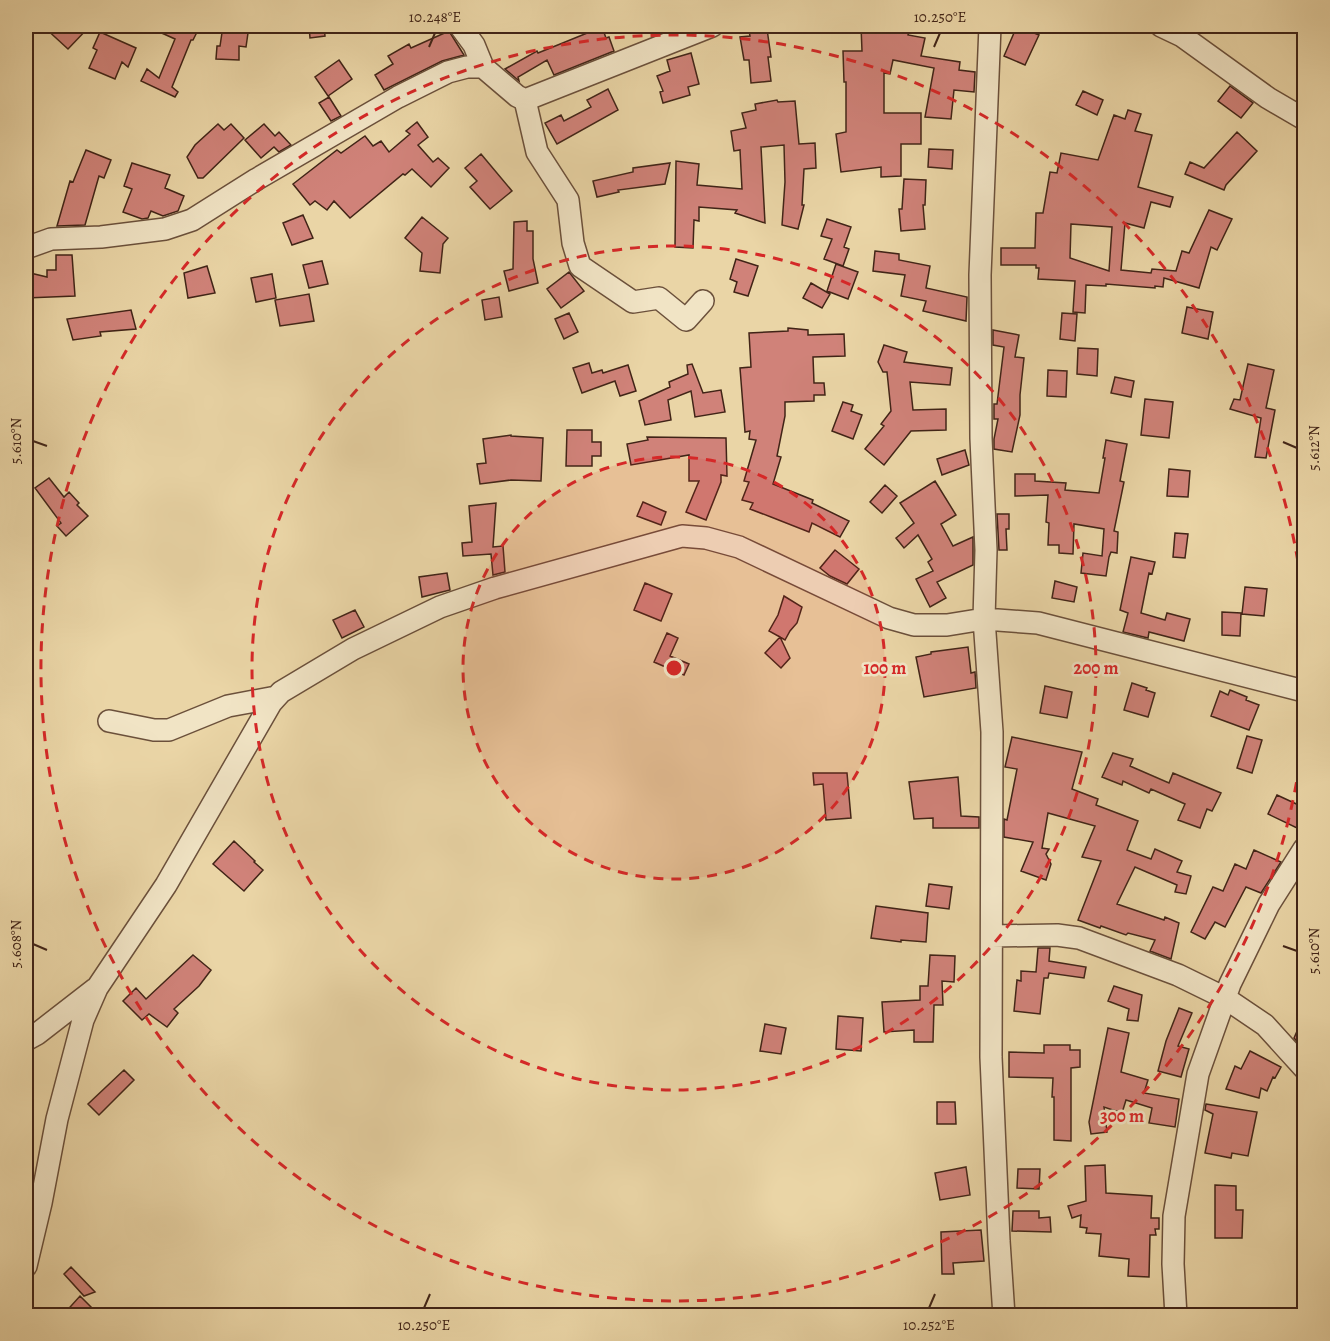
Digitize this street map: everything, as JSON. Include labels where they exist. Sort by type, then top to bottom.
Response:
[{"type":"street","points":[[460,26],[474,45],[483,67],[525,100],[533,99],[712,26]]},
{"type":"street","points":[[990,26],[980,276],[981,438],[986,550],[984,619],[992,732],[991,1057],[1004,1316]]},
{"type":"street","points":[[1161,26],[1182,36],[1268,98],[1305,119]]},
{"type":"street","points":[[26,248],[51,239],[101,237],[165,229],[192,220],[257,178],[398,97],[448,72],[467,67],[483,67]]},
{"type":"street","points":[[525,100],[537,152],[568,200],[573,243],[580,266],[633,302],[659,298],[686,320],[703,301]]},
{"type":"street","points":[[26,1266],[60,1108],[83,1020],[97,988],[166,885],[276,697],[353,649],[441,607],[495,588],[682,536],[706,538],[739,547],[888,618],[914,625],[947,625],[984,619],[1038,623],[1305,692]]},
{"type":"street","points":[[109,721],[154,730],[169,730],[228,706],[276,697]]},
{"type":"street","points":[[1176,1316],[1173,1264],[1174,1215],[1198,1074],[1225,998],[1269,904],[1305,849]]},
{"type":"street","points":[[992,936],[1057,935],[1079,938],[1178,975],[1225,998],[1265,1025],[1305,1068]]},
{"type":"street","points":[[26,1040],[97,988]]},
{"type":"building","points":[[43,26],[90,26],[68,49]]},
{"type":"building","points":[[146,26],[200,26],[191,40],[172,87],[178,92],[175,97],[141,81],[147,69],[159,78],[175,39]]},
{"type":"building","points":[[223,26],[249,26],[246,47],[239,46],[239,60],[216,59]]},
{"type":"building","points":[[309,26],[324,26],[325,36],[310,38]]},
{"type":"building","points":[[861,26],[910,26],[908,35],[925,38],[921,56],[960,62],[959,70],[975,72],[974,92],[954,90],[951,119],[925,117],[934,68],[893,60],[890,74],[884,73],[884,113],[921,113],[921,144],[901,144],[901,176],[881,177],[881,167],[841,172],[836,134],[846,132],[846,82],[844,82],[843,51],[862,51]]},
{"type":"building","points":[[1017,26],[1039,35],[1025,65],[1004,56]]},
{"type":"building","points":[[602,27],[614,51],[554,75],[547,60],[518,77],[519,81],[505,69],[537,51],[538,53]]},
{"type":"building","points":[[767,29],[771,57],[768,57],[771,81],[751,83],[749,60],[744,60],[740,37],[750,36],[749,31]]},
{"type":"building","points":[[449,31],[464,55],[442,61],[384,90],[375,75],[393,64],[388,56],[409,44],[411,48]]},
{"type":"building","points":[[100,32],[136,48],[128,67],[122,62],[115,79],[89,68],[97,50],[93,48]]},
{"type":"building","points":[[691,53],[699,84],[688,87],[690,95],[663,103],[660,92],[663,91],[657,76],[670,71],[667,60]]},
{"type":"building","points":[[339,60],[352,79],[328,96],[315,77]]},
{"type":"building","points":[[1230,86],[1253,103],[1241,118],[1218,101]]},
{"type":"building","points":[[608,89],[618,110],[557,144],[545,123],[561,115],[564,121],[591,107],[587,100]]},
{"type":"building","points":[[1083,91],[1103,100],[1097,115],[1076,105]]},
{"type":"building","points":[[329,97],[341,116],[331,121],[319,103]]},
{"type":"building","points":[[777,100],[778,102],[795,101],[799,144],[815,143],[816,168],[804,169],[802,205],[804,205],[798,229],[782,225],[785,182],[784,145],[761,147],[765,223],[735,213],[737,210],[699,207],[699,221],[694,220],[693,248],[675,247],[676,161],[699,164],[697,185],[742,189],[740,150],[734,151],[731,131],[746,128],[742,113],[756,110],[755,104]]},
{"type":"building","points":[[1128,110],[1141,114],[1135,131],[1152,135],[1138,187],[1173,197],[1170,207],[1151,202],[1144,228],[1125,223],[1121,270],[1151,273],[1152,269],[1176,271],[1182,251],[1189,253],[1209,210],[1232,219],[1217,250],[1211,247],[1199,288],[1164,278],[1163,287],[1155,286],[1155,288],[1106,284],[1106,286],[1086,285],[1085,313],[1073,312],[1075,281],[1038,279],[1039,268],[1036,268],[1036,265],[1001,265],[1001,248],[1035,248],[1036,213],[1043,213],[1050,172],[1057,173],[1061,153],[1098,160],[1114,115],[1125,119]],"holes":[[[1071,224],[1112,227],[1109,271],[1070,258]]]},
{"type":"building","points":[[417,122],[428,137],[418,145],[433,162],[438,158],[449,168],[431,187],[412,169],[350,218],[334,201],[327,210],[315,201],[310,205],[293,184],[337,150],[341,153],[365,136],[373,146],[381,141],[389,152],[410,134],[406,131]]},
{"type":"building","points":[[218,124],[224,130],[231,124],[244,138],[203,178],[198,178],[187,157],[195,145]]},
{"type":"building","points":[[264,124],[275,136],[279,132],[291,145],[279,152],[274,147],[261,158],[245,140]]},
{"type":"building","points":[[1237,132],[1257,151],[1224,190],[1185,174],[1190,162],[1204,168]]},
{"type":"building","points":[[929,149],[953,150],[952,169],[928,167]]},
{"type":"building","points":[[86,150],[111,160],[104,178],[99,176],[85,225],[57,226],[70,181],[73,182]]},
{"type":"building","points":[[481,154],[512,191],[490,209],[470,187],[477,181],[465,168]]},
{"type":"building","points":[[132,163],[170,175],[165,188],[184,196],[178,211],[163,216],[151,211],[148,218],[142,219],[123,212],[132,189],[124,186]]},
{"type":"building","points":[[670,163],[665,184],[618,190],[619,192],[597,197],[593,181],[633,172],[633,168]]},
{"type":"building","points":[[904,179],[926,180],[925,205],[923,205],[925,229],[901,231],[899,209],[902,209]]},
{"type":"building","points":[[303,215],[313,238],[292,245],[283,223]]},
{"type":"building","points":[[422,217],[448,238],[443,244],[440,273],[420,271],[422,253],[405,238]]},
{"type":"building","points":[[827,219],[851,227],[844,247],[849,249],[843,266],[824,259],[832,239],[821,236]]},
{"type":"building","points":[[527,221],[527,231],[533,231],[533,259],[538,283],[509,291],[504,271],[513,269],[514,222]]},
{"type":"building","points":[[875,251],[899,254],[899,260],[930,266],[926,288],[967,297],[966,321],[923,311],[926,301],[901,296],[905,275],[873,271]]},
{"type":"building","points":[[56,255],[72,255],[75,296],[26,298],[26,272],[47,277],[47,270],[56,270]]},
{"type":"building","points":[[736,259],[758,266],[748,296],[734,292],[737,282],[730,279]]},
{"type":"building","points":[[322,261],[328,284],[309,288],[303,265]]},
{"type":"building","points":[[836,264],[858,272],[848,299],[827,291]]},
{"type":"building","points":[[207,266],[215,293],[188,298],[184,273]]},
{"type":"building","points":[[569,272],[584,291],[561,308],[547,289]]},
{"type":"building","points":[[272,274],[276,298],[256,302],[251,278]]},
{"type":"building","points":[[811,283],[830,294],[822,308],[803,298]]},
{"type":"building","points":[[309,294],[314,321],[280,326],[275,300]]},
{"type":"building","points":[[499,297],[502,317],[485,320],[482,300]]},
{"type":"building","points":[[1187,307],[1213,312],[1208,339],[1182,333]]},
{"type":"building","points":[[131,310],[136,329],[100,332],[101,336],[73,340],[67,319]]},
{"type":"building","points":[[569,313],[578,332],[564,339],[555,319]]},
{"type":"building","points":[[1062,313],[1077,314],[1075,341],[1060,339]]},
{"type":"building","points":[[788,328],[808,330],[808,335],[844,334],[845,356],[813,357],[814,383],[824,383],[825,395],[814,395],[814,401],[785,402],[785,416],[777,456],[781,457],[773,484],[813,500],[812,503],[849,521],[840,537],[812,523],[809,532],[750,509],[753,503],[742,500],[749,482],[744,481],[756,440],[749,439],[750,431],[745,432],[740,368],[751,367],[749,333],[788,331]]},
{"type":"building","points":[[993,330],[1019,335],[1015,357],[1024,358],[1020,415],[1012,452],[994,449],[998,419],[994,419],[994,404],[997,404],[1004,347],[993,345]]},
{"type":"building","points":[[884,345],[907,352],[904,362],[952,368],[950,385],[910,382],[913,410],[946,409],[946,430],[911,431],[884,465],[865,449],[884,426],[881,424],[891,411],[887,372],[883,372],[878,362]]},
{"type":"building","points":[[1078,348],[1098,349],[1097,376],[1077,374]]},
{"type":"building","points":[[589,363],[592,373],[602,370],[603,373],[628,365],[636,391],[620,396],[615,381],[582,393],[573,368]]},
{"type":"building","points":[[692,364],[703,393],[721,390],[725,412],[695,417],[691,391],[668,400],[671,420],[645,425],[639,401],[670,387],[669,382],[688,374],[687,365]]},
{"type":"building","points":[[1248,364],[1274,370],[1266,408],[1275,410],[1266,458],[1255,457],[1261,418],[1230,409],[1234,399],[1240,400]]},
{"type":"building","points":[[1048,370],[1067,371],[1066,397],[1047,396]]},
{"type":"building","points":[[1115,377],[1134,381],[1131,397],[1111,393]]},
{"type":"building","points":[[1145,399],[1173,402],[1169,438],[1141,435]]},
{"type":"building","points":[[843,402],[853,405],[851,411],[862,415],[853,439],[832,431]]},
{"type":"building","points":[[567,430],[592,430],[592,442],[601,442],[601,456],[592,456],[592,466],[566,466]]},
{"type":"building","points":[[511,435],[543,438],[541,481],[511,480],[480,484],[477,464],[486,463],[483,439]]},
{"type":"building","points":[[647,437],[726,438],[727,476],[721,475],[721,482],[706,520],[686,512],[699,481],[689,481],[689,455],[631,465],[627,444],[648,440]]},
{"type":"building","points":[[1106,440],[1127,444],[1120,481],[1124,482],[1114,531],[1118,532],[1117,553],[1111,552],[1106,576],[1081,573],[1083,553],[1102,556],[1104,529],[1074,524],[1073,554],[1059,553],[1059,545],[1048,545],[1049,523],[1046,522],[1048,495],[1015,496],[1015,474],[1035,474],[1035,481],[1066,483],[1065,490],[1099,493]]},
{"type":"building","points":[[965,450],[969,465],[942,475],[937,459]]},
{"type":"building","points":[[1169,469],[1190,471],[1188,497],[1167,496]]},
{"type":"building","points":[[49,478],[64,497],[69,492],[88,516],[66,536],[57,526],[61,523],[35,488]]},
{"type":"building","points":[[935,481],[956,515],[941,524],[953,546],[973,537],[973,565],[937,582],[946,598],[930,607],[916,579],[933,571],[928,562],[932,559],[918,535],[904,548],[896,538],[914,523],[900,503]]},
{"type":"building","points":[[885,485],[897,496],[882,513],[870,502]]},
{"type":"building","points":[[643,502],[666,512],[661,525],[637,516]]},
{"type":"building","points":[[496,503],[493,547],[503,546],[505,572],[493,575],[491,554],[463,556],[462,543],[472,542],[469,506]]},
{"type":"building","points":[[997,514],[1009,514],[1009,529],[1006,529],[1007,550],[999,550]]},
{"type":"building","points":[[1175,533],[1188,534],[1185,558],[1173,557]]},
{"type":"building","points":[[835,550],[859,569],[847,584],[820,568]]},
{"type":"building","points":[[1131,557],[1155,562],[1152,574],[1149,573],[1141,613],[1165,620],[1167,613],[1190,619],[1184,641],[1149,632],[1148,638],[1123,632],[1128,613],[1120,610]]},
{"type":"building","points":[[447,573],[450,590],[422,597],[419,577]]},
{"type":"building","points":[[1055,581],[1077,587],[1074,602],[1052,598]]},
{"type":"building","points":[[645,583],[672,594],[661,621],[634,610]]},
{"type":"building","points":[[1245,587],[1267,589],[1264,616],[1242,614]]},
{"type":"building","points":[[784,596],[802,607],[797,623],[785,640],[769,631],[778,615]]},
{"type":"building","points":[[355,610],[364,627],[342,638],[333,620]]},
{"type":"building","points":[[1222,612],[1241,613],[1240,636],[1222,635]]},
{"type":"building","points":[[667,633],[678,638],[670,656],[689,664],[684,675],[654,662]]},
{"type":"building","points":[[780,637],[790,658],[781,668],[765,653]]},
{"type":"building","points":[[968,647],[971,673],[975,672],[976,688],[924,697],[916,657],[931,654],[931,652]]},
{"type":"building","points":[[1132,683],[1155,693],[1148,717],[1124,710]]},
{"type":"building","points":[[1045,686],[1072,692],[1067,718],[1040,713]]},
{"type":"building","points":[[1230,690],[1259,705],[1249,730],[1211,716],[1220,691],[1228,695]]},
{"type":"building","points":[[1247,736],[1262,740],[1252,773],[1237,768]]},
{"type":"building","points":[[1012,737],[1082,752],[1072,789],[1098,799],[1096,805],[1138,821],[1127,850],[1151,859],[1155,849],[1182,861],[1177,872],[1191,876],[1186,894],[1175,892],[1177,885],[1135,867],[1117,904],[1179,923],[1171,959],[1150,951],[1155,940],[1128,933],[1126,935],[1078,920],[1101,861],[1082,857],[1095,826],[1048,813],[1042,848],[1049,849],[1046,854],[1051,864],[1046,880],[1021,871],[1033,842],[1004,837],[1004,819],[1007,820],[1017,769],[1005,767]]},
{"type":"building","points":[[1113,753],[1133,759],[1130,766],[1169,783],[1173,773],[1221,793],[1212,811],[1207,809],[1200,828],[1178,820],[1185,804],[1151,789],[1149,793],[1123,781],[1122,785],[1102,777]]},
{"type":"building","points":[[813,773],[847,773],[851,818],[826,820],[823,784],[814,785]]},
{"type":"building","points":[[958,777],[961,816],[979,817],[979,828],[933,828],[933,818],[914,819],[909,782]]},
{"type":"building","points":[[1277,795],[1305,808],[1297,828],[1268,814]]},
{"type":"building","points":[[234,841],[263,870],[244,891],[213,864]]},
{"type":"building","points":[[1254,850],[1281,862],[1261,893],[1246,887],[1225,927],[1215,922],[1205,939],[1191,932],[1213,887],[1223,891],[1235,864],[1246,869]]},
{"type":"building","points":[[929,884],[952,887],[949,909],[926,906]]},
{"type":"building","points":[[876,906],[928,913],[926,942],[901,940],[901,942],[871,938]]},
{"type":"building","points":[[1038,948],[1050,948],[1049,961],[1086,967],[1084,978],[1049,973],[1048,978],[1044,978],[1040,1014],[1014,1011],[1017,980],[1021,981],[1021,971],[1036,972]]},
{"type":"building","points":[[193,955],[211,970],[199,986],[174,1009],[178,1013],[167,1027],[149,1014],[142,1020],[123,1001],[136,988],[146,999]]},
{"type":"building","points":[[930,955],[955,956],[954,982],[942,981],[943,1005],[934,1005],[933,1042],[914,1042],[914,1030],[884,1032],[882,1002],[920,1000],[920,986],[928,986]]},
{"type":"building","points":[[1114,986],[1142,995],[1138,1021],[1127,1020],[1129,1009],[1108,1001]]},
{"type":"building","points":[[1179,1008],[1192,1013],[1178,1046],[1189,1049],[1181,1077],[1158,1071],[1166,1041]]},
{"type":"building","points":[[1305,1013],[1305,1050],[1294,1038]]},
{"type":"building","points":[[838,1016],[863,1018],[861,1051],[836,1049]]},
{"type":"building","points":[[765,1024],[786,1028],[781,1054],[760,1051]]},
{"type":"building","points":[[1108,1028],[1129,1033],[1121,1072],[1148,1080],[1144,1093],[1179,1099],[1175,1127],[1149,1123],[1152,1108],[1126,1100],[1122,1113],[1104,1107],[1107,1132],[1091,1134],[1089,1122]]},
{"type":"building","points":[[1044,1045],[1070,1045],[1070,1050],[1080,1050],[1080,1067],[1071,1068],[1071,1141],[1054,1140],[1053,1078],[1009,1077],[1009,1052],[1044,1053]]},
{"type":"building","points":[[1250,1051],[1281,1067],[1275,1078],[1273,1077],[1267,1091],[1261,1088],[1259,1098],[1226,1089],[1235,1066],[1241,1069]]},
{"type":"building","points":[[124,1070],[134,1080],[99,1115],[88,1104]]},
{"type":"building","points":[[937,1102],[955,1102],[956,1124],[937,1124]]},
{"type":"building","points":[[1206,1104],[1257,1112],[1248,1156],[1232,1153],[1231,1158],[1205,1153],[1213,1114],[1205,1110]]},
{"type":"building","points":[[1105,1165],[1106,1193],[1152,1196],[1151,1218],[1159,1218],[1159,1229],[1155,1229],[1156,1235],[1150,1235],[1149,1277],[1128,1276],[1129,1259],[1099,1256],[1101,1234],[1086,1233],[1087,1228],[1080,1227],[1081,1215],[1072,1218],[1068,1206],[1086,1201],[1085,1166]]},
{"type":"building","points":[[966,1167],[970,1195],[940,1200],[935,1173]]},
{"type":"building","points":[[1018,1169],[1040,1169],[1039,1189],[1017,1188]]},
{"type":"building","points":[[1215,1185],[1236,1186],[1236,1210],[1243,1210],[1242,1238],[1215,1238]]},
{"type":"building","points":[[1013,1211],[1039,1211],[1039,1218],[1050,1217],[1051,1232],[1012,1231]]},
{"type":"building","points":[[981,1230],[984,1261],[953,1263],[954,1274],[942,1274],[941,1232]]},
{"type":"building","points":[[71,1267],[95,1292],[84,1296],[64,1274]]},
{"type":"building","points":[[80,1296],[100,1316],[62,1316]]}]
